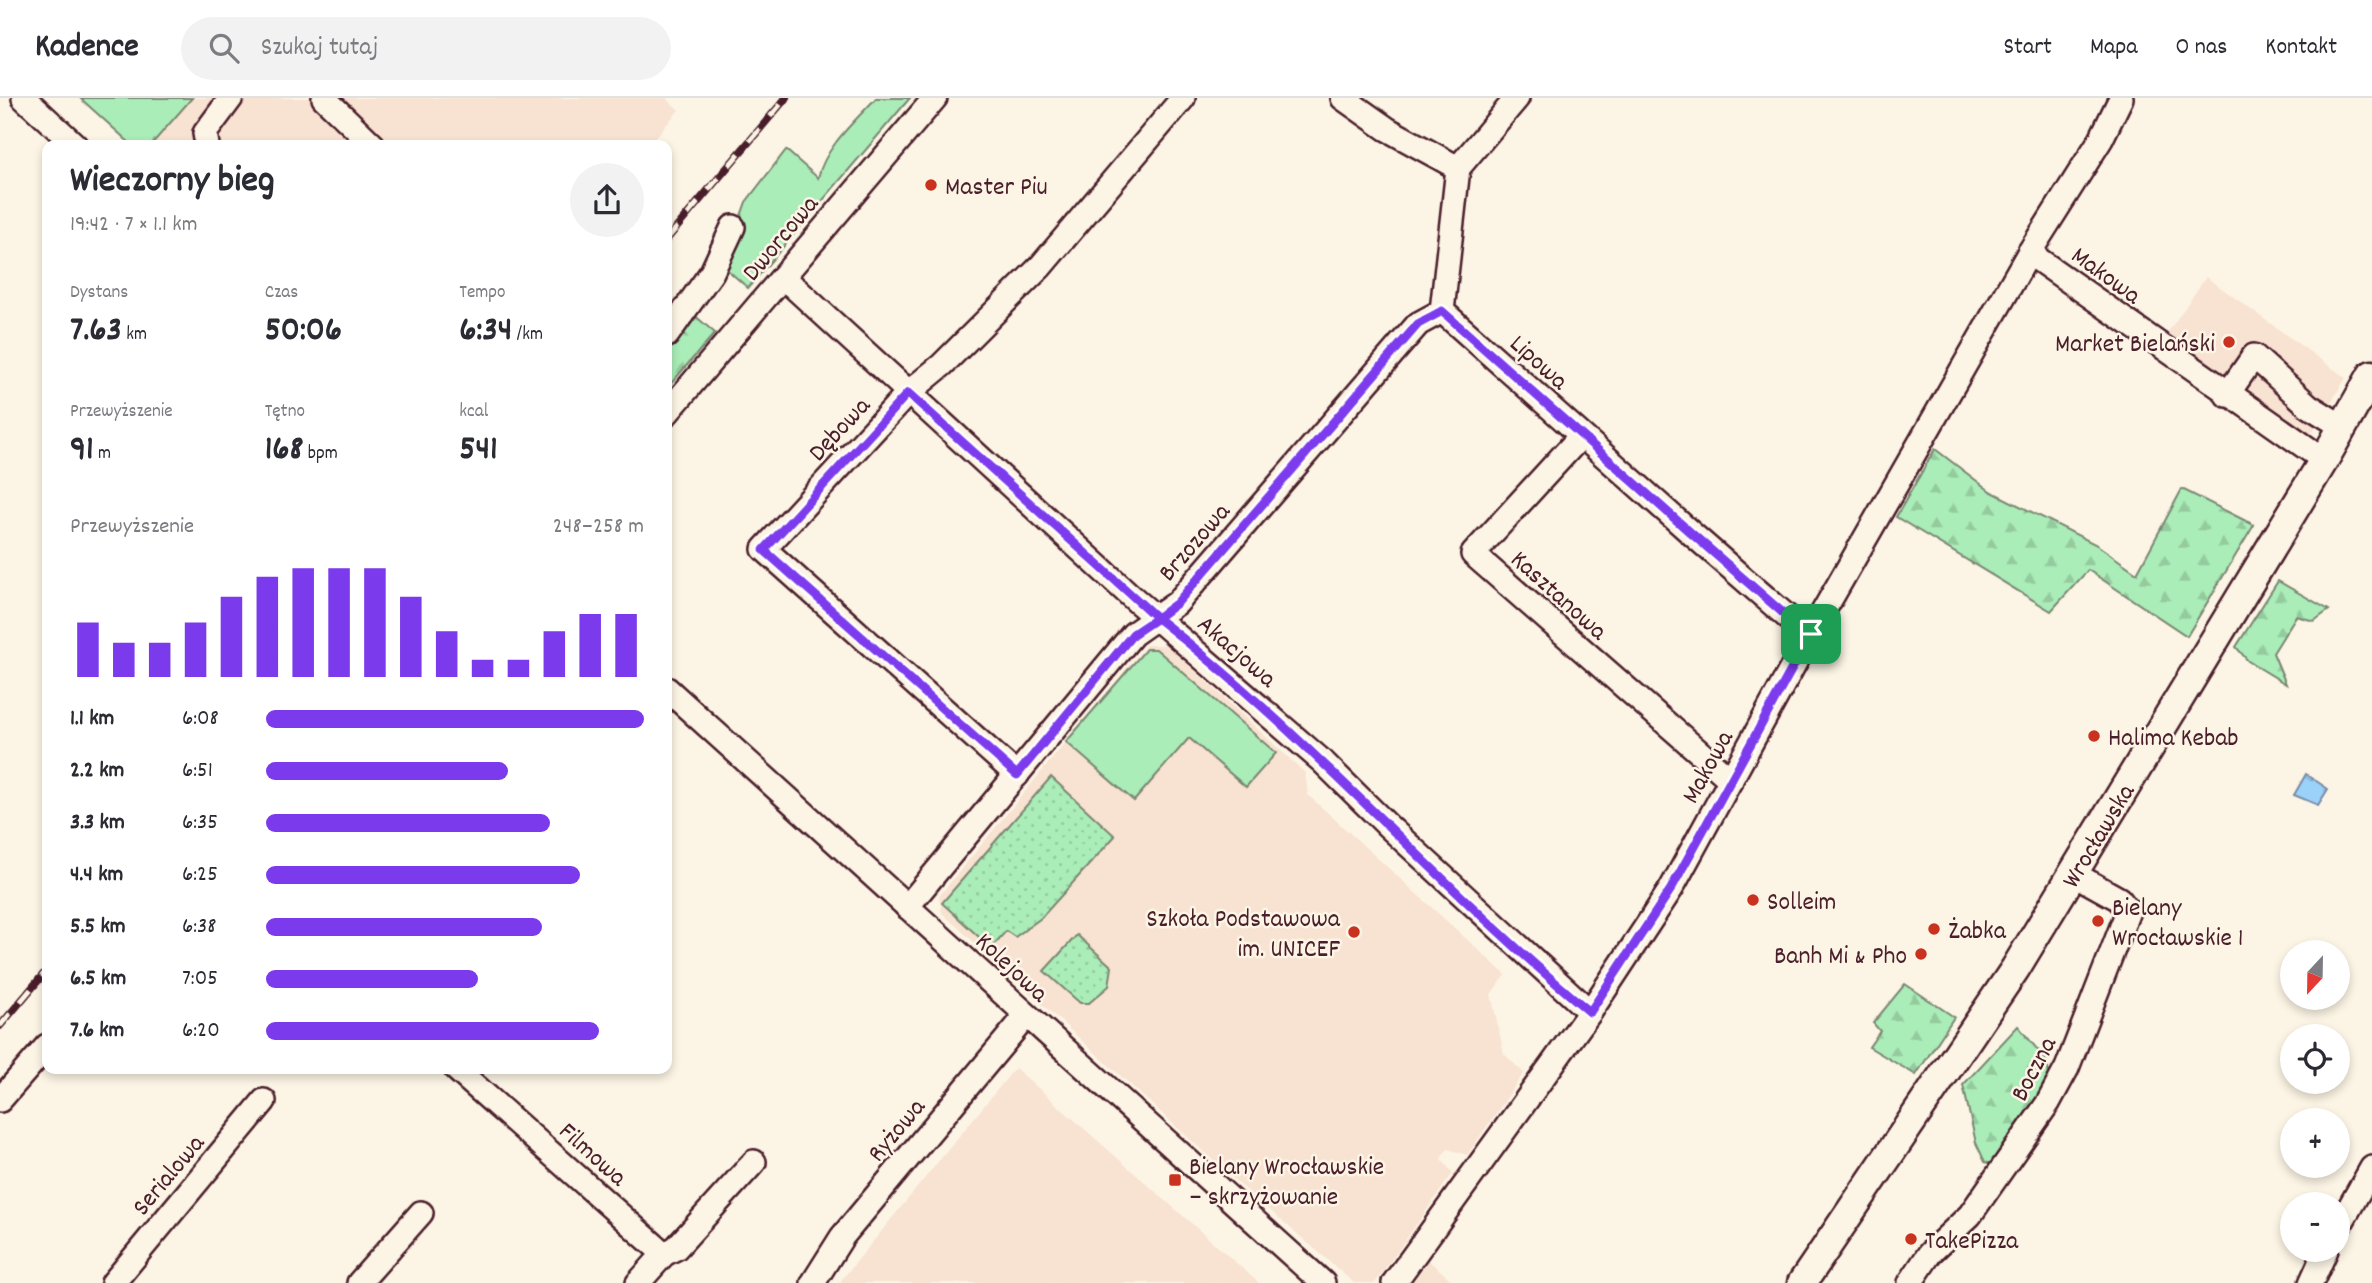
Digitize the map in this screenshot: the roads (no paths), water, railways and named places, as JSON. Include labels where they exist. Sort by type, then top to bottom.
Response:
[{"type":"main road","name":"Wrocławska","points":[[1802,1283],[2015,969],[2324,460],[2372,375]]},
{"type":"street","points":[[24,98],[70,140]]},
{"type":"street","points":[[207,140],[205,133],[231,98]]},
{"type":"street","points":[[324,98],[368,140]]},
{"type":"street","name":"Dworcowa","points":[[672,407],[935,98]]},
{"type":"street","name":"Dębowa","points":[[1017,775],[764,550],[908,393],[942,365],[1041,265],[1183,98]]},
{"type":"street","points":[[1343,98],[1387,129],[1458,169]]},
{"type":"street","points":[[1442,311],[1458,169],[1517,98]]},
{"type":"street","name":"Makowa","points":[[1394,1283],[1590,1012],[1671,889],[1811,634],[2029,253],[2102,138],[2121,98]]},
{"type":"street","points":[[672,328],[712,272],[733,227]]},
{"type":"street","name":"Makowa","points":[[2029,253],[2227,395],[2324,460]]},
{"type":"street","name":"Akacjowa","points":[[783,277],[1157,618],[1322,762],[1388,827],[1590,1012]]},
{"type":"street","name":"Lipowa","points":[[1442,311],[1791,620],[1811,634]]},
{"type":"street","name":"Brzozowa","points":[[906,907],[1133,634],[1177,603],[1418,324],[1442,311]]},
{"type":"street","points":[[2227,395],[2254,356],[2309,406],[2343,427]]},
{"type":"street","name":"Kasztanowa","points":[[1581,436],[1473,554],[1731,780]]},
{"type":"street","name":"Kolejowa","points":[[672,694],[1323,1283]]},
{"type":"street","name":"Boczna","points":[[1910,1283],[1930,1253],[1970,1215],[2048,1103],[2067,1068],[2128,911],[2119,899],[2074,874]]},
{"type":"street","name":"Ryżowa","points":[[813,1283],[842,1237],[1026,1016]]},
{"type":"street","points":[[0,1100],[42,1052]]},
{"type":"street","name":"Filmowa","points":[[462,1074],[664,1254]]},
{"type":"street","name":"Serialowa","points":[[113,1283],[264,1101]]},
{"type":"street","points":[[638,1283],[664,1254],[676,1248],[754,1162]]},
{"type":"street","points":[[2350,1207],[2372,1168]]},
{"type":"street","points":[[359,1283],[421,1213]]},
{"type":"street","points":[[2314,1282],[2322,1262]]},
{"type":"water","points":[[2306,774],[2328,789],[2318,805],[2294,795]]},
{"type":"railway","points":[[672,233],[786,98]]},
{"type":"railway","points":[[0,1026],[42,976]]},
{"type":"place","name":"Master Piu","points":[[931,185]]},
{"type":"place","name":"Market Bielański","points":[[2229,342]]},
{"type":"place","name":"Halima Kebab","points":[[2094,736]]},
{"type":"place","name":"Solleim","points":[[1753,900]]},
{"type":"place","name":"Bielany Wrocławskie 1","points":[[2098,921]]},
{"type":"place","name":"Żabka","points":[[1934,929]]},
{"type":"place","name":"Szkoła Podstawowa im. UNICEF","points":[[1354,932]]},
{"type":"place","name":"Banh Mi & Pho","points":[[1921,954]]},
{"type":"place","name":"Bielany Wrocławskie – skrzyżowanie","points":[[1175,1180]]},
{"type":"place","name":"TakePizza","points":[[1911,1239]]}]
